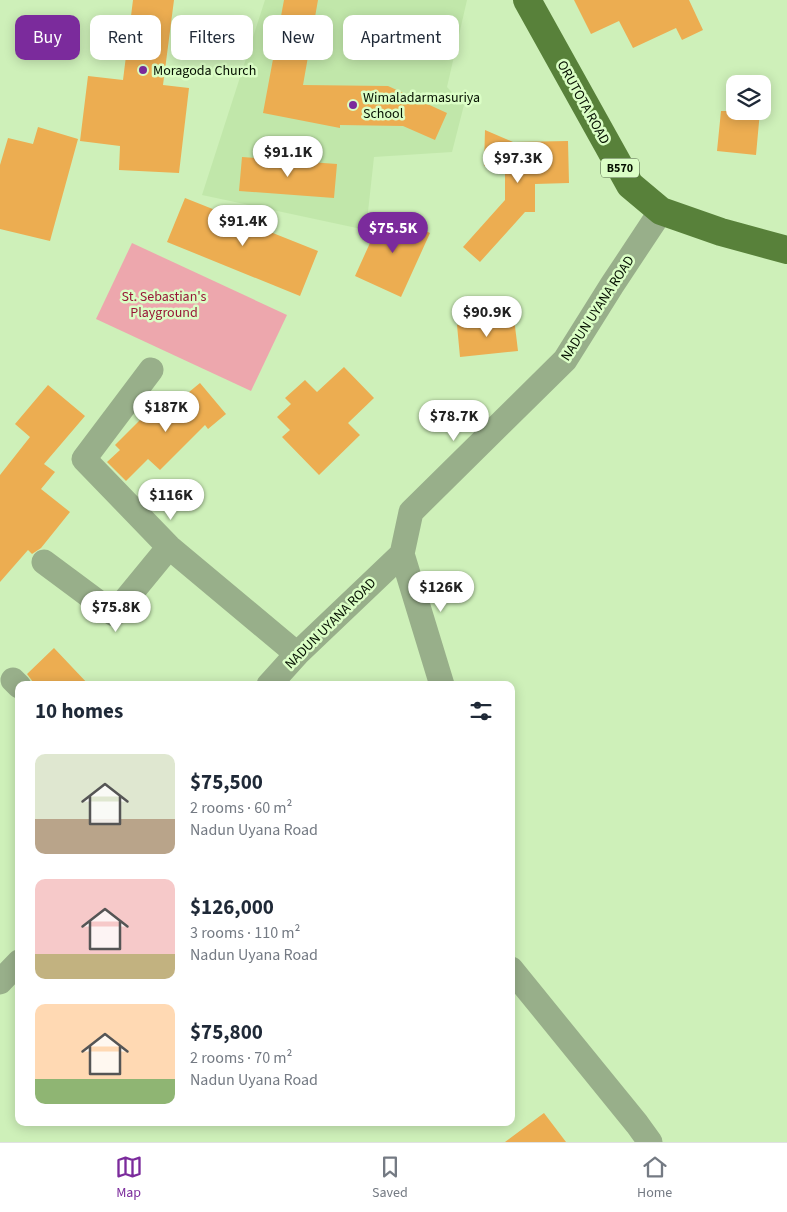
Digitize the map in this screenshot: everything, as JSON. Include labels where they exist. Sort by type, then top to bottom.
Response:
[{"type":"main road","name":"ORUTOTA ROAD","points":[[528,0],[630,185],[661,211],[720,232],[787,250]]},
{"type":"street","name":"NADUN UYANA ROAD","points":[[273,681],[297,654],[402,554],[411,512],[565,360],[661,211]]},
{"type":"street","points":[[151,370],[84,459],[169,547],[297,654]]},
{"type":"street","points":[[44,562],[114,614],[169,547]]},
{"type":"street","points":[[402,554],[441,681]]},
{"type":"street","points":[[0,982],[15,966]]},
{"type":"street","points":[[515,975],[638,1124],[650,1142]]},
{"type":"shaded area","points":[[265,0],[467,0],[459,35],[459,15],[343,15],[343,60],[453,60],[447,87],[464,105],[452,152],[374,157],[366,230],[202,195],[246,60],[253,60],[253,37]]},
{"type":"green space","name":"St. Sebastian's Playground","points":[[132,243],[287,315],[251,391],[96,319]]},
{"type":"building","points":[[133,0],[174,0],[163,85],[189,88],[179,173],[119,170],[120,146],[80,141],[88,76],[123,80],[126,60],[161,60],[161,15],[131,15]]},
{"type":"building","points":[[284,0],[318,0],[315,15],[281,15]]},
{"type":"building","points":[[574,0],[689,0],[703,30],[682,40],[676,28],[633,48],[619,21],[591,34]]},
{"type":"building","points":[[273,60],[307,60],[303,85],[388,86],[447,113],[435,140],[403,126],[340,125],[340,128],[263,113]]},
{"type":"building","points":[[721,111],[726,111],[726,120],[759,120],[756,155],[717,151]]},
{"type":"building","points":[[38,127],[78,139],[50,241],[0,229],[0,165],[8,138],[33,144]]},
{"type":"building","points":[[485,130],[513,142],[568,141],[569,183],[535,184],[535,212],[525,212],[480,262],[463,247],[505,200],[505,166],[484,166]]},
{"type":"building","points":[[242,157],[337,164],[334,198],[239,191]]},
{"type":"building","points":[[185,198],[318,251],[300,296],[167,242]]},
{"type":"building","points":[[384,212],[430,233],[401,297],[355,276]]},
{"type":"building","points":[[514,318],[518,351],[460,357],[457,325]]},
{"type":"building","points":[[344,367],[374,398],[348,423],[360,435],[319,475],[282,437],[290,430],[277,417],[291,404],[285,398],[305,380],[317,392]]},
{"type":"building","points":[[200,383],[226,414],[208,429],[205,425],[160,470],[148,459],[126,481],[107,462],[120,450],[115,445],[148,412],[156,419]]},
{"type":"building","points":[[48,385],[85,416],[44,464],[55,472],[41,489],[70,512],[41,548],[32,554],[28,550],[0,582],[0,475],[30,437],[15,424]]},
{"type":"building","points":[[54,648],[85,681],[32,681],[27,674]]},
{"type":"building","points":[[544,1113],[566,1142],[505,1142]]},
{"type":"place","name":"Moragoda Church","points":[[143,70]]},
{"type":"place","name":"Wimaladarmasuriya School","points":[[353,105]]}]
